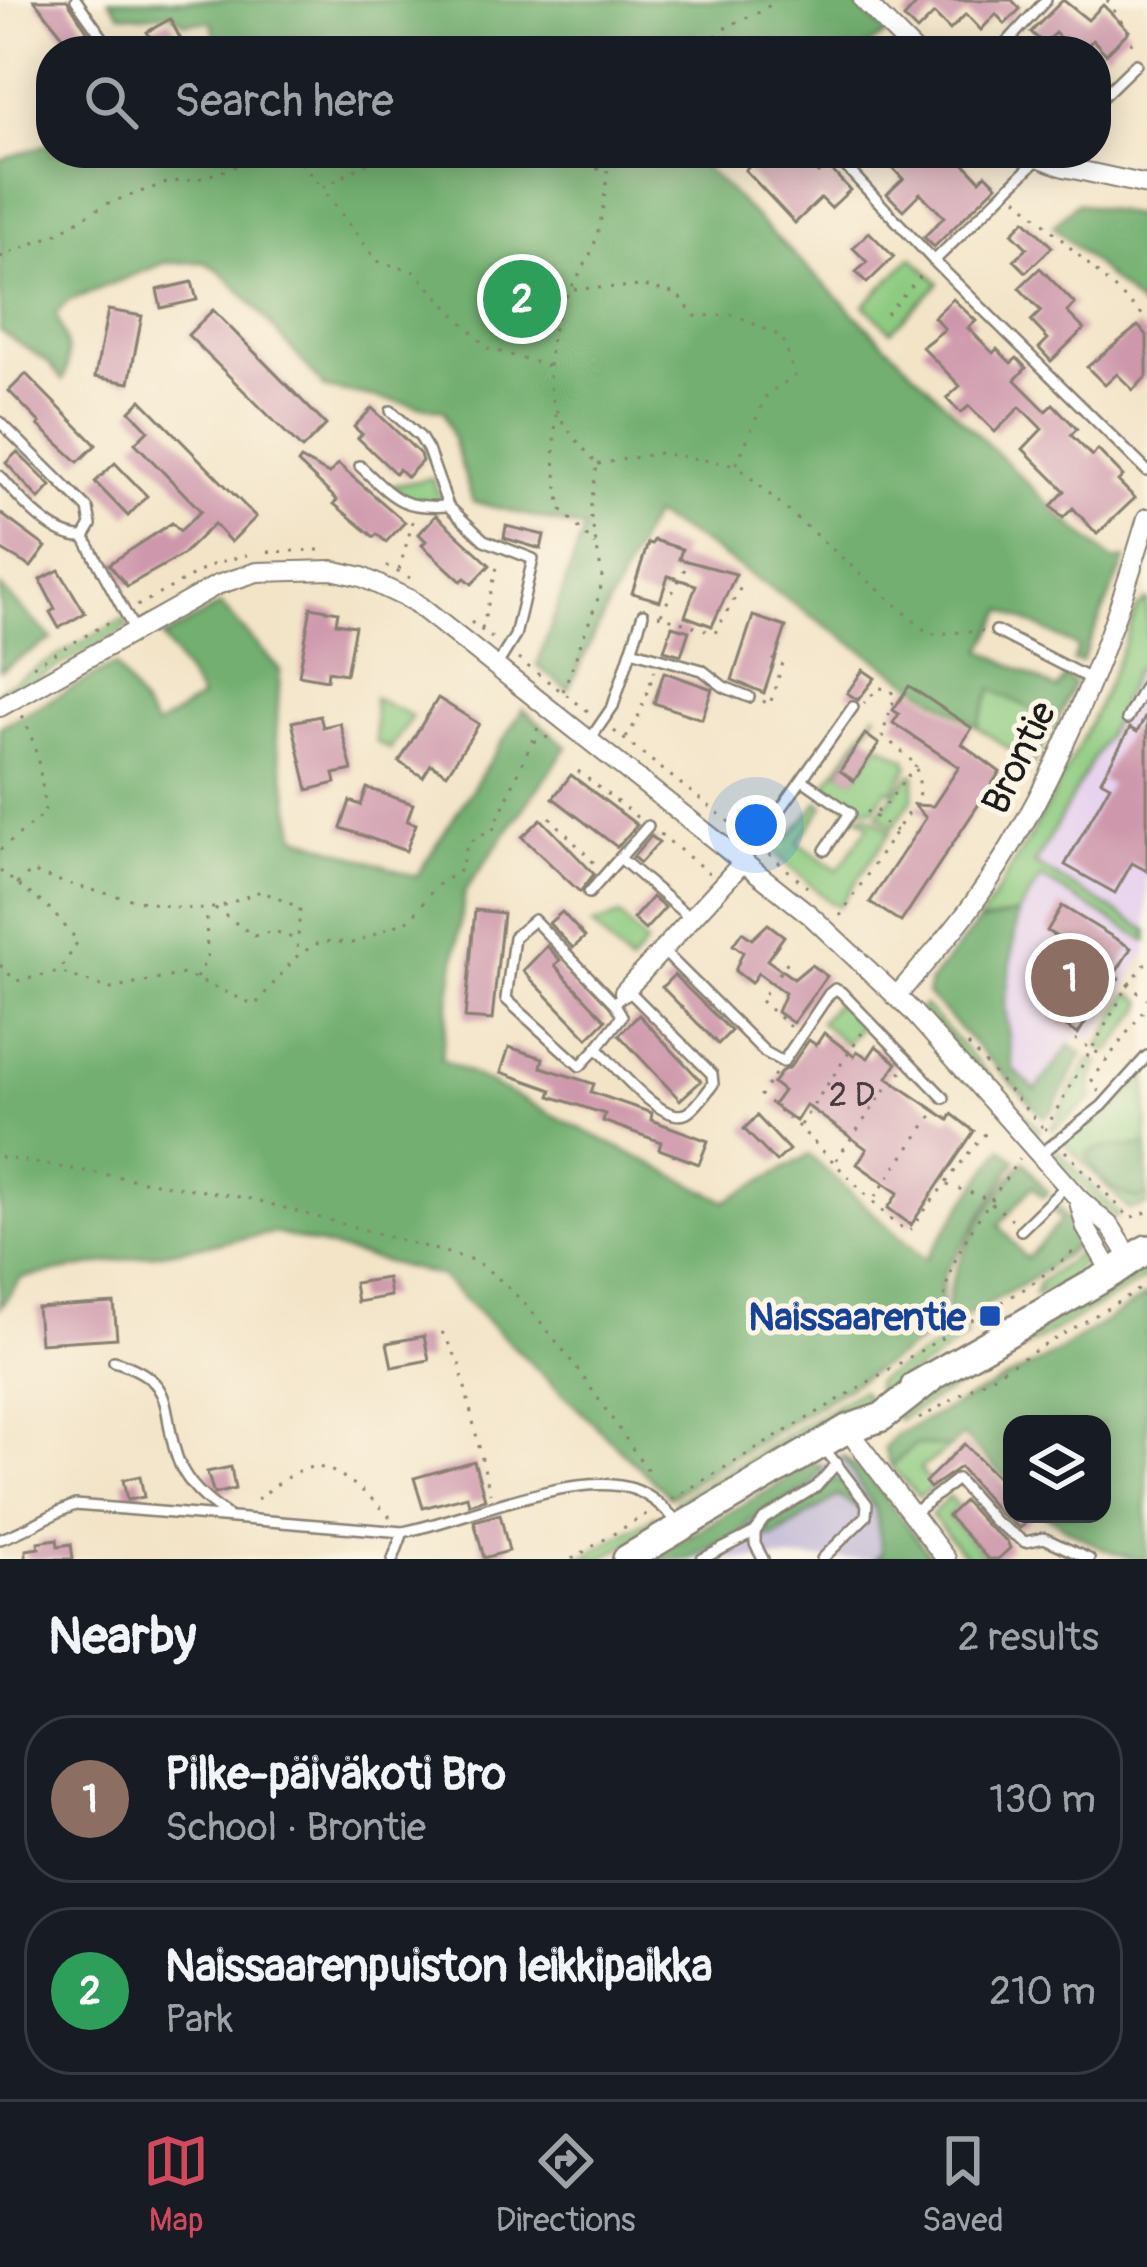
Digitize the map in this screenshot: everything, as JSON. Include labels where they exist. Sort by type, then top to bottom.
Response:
[{"type":"main road","points":[[627,1559],[682,1526],[829,1454],[847,1429],[882,1417],[929,1380],[1137,1264]]},
{"type":"street","points":[[863,0],[899,36]]},
{"type":"street","points":[[1085,168],[1147,185]]},
{"type":"street","name":"Brontie","points":[[896,997],[972,906],[1022,830],[1139,575],[1147,518]]},
{"type":"street","points":[[10,708],[130,621],[238,577],[303,568],[332,571],[362,577],[413,602],[502,658],[596,730],[811,915],[1048,1147],[1092,1238],[1137,1264]]},
{"type":"street","points":[[620,998],[743,861]]},
{"type":"street","points":[[1073,1191],[1111,1227],[1137,1264]]},
{"type":"street","points":[[847,1429],[946,1559]]},
{"type":"lane","points":[[76,0],[101,36]]},
{"type":"lane","points":[[1013,36],[1046,0]]},
{"type":"lane","points":[[1111,88],[1136,64]]},
{"type":"lane","points":[[847,168],[934,261],[1147,471]]},
{"type":"lane","points":[[934,261],[1033,168]]},
{"type":"lane","points":[[391,411],[428,449],[448,506],[484,540],[533,559],[502,658]]},
{"type":"lane","points":[[0,422],[88,509],[91,525],[84,538]]},
{"type":"lane","points":[[360,466],[400,503],[416,508],[448,506]]},
{"type":"lane","points":[[0,476],[32,510],[73,538],[84,538]]},
{"type":"lane","points":[[84,538],[130,621]]},
{"type":"lane","points":[[596,730],[614,706],[643,614]]},
{"type":"lane","points":[[997,631],[1090,679]]},
{"type":"lane","points":[[631,650],[703,670],[724,687],[749,697]]},
{"type":"lane","points":[[1126,719],[1147,682]]},
{"type":"lane","points":[[743,861],[854,707]]},
{"type":"lane","points":[[804,781],[850,813],[825,850]]},
{"type":"lane","points":[[590,893],[648,826]]},
{"type":"lane","points":[[620,858],[690,918]]},
{"type":"lane","points":[[534,920],[620,998],[622,1016],[580,1066],[506,999],[514,937],[534,920]]},
{"type":"lane","points":[[662,950],[765,1052],[783,1062],[835,989],[944,1098]]},
{"type":"lane","points":[[597,1048],[659,1109],[673,1115],[686,1113],[713,1084],[712,1073],[632,994],[620,998]]},
{"type":"lane","points":[[1048,1147],[1107,1101],[1147,1056]]},
{"type":"lane","points":[[1022,1230],[1073,1191]]},
{"type":"lane","points":[[114,1361],[146,1370],[168,1410],[180,1466],[196,1488],[230,1517]]},
{"type":"lane","points":[[706,1559],[755,1532],[764,1519],[816,1486],[829,1454],[862,1494],[866,1516],[821,1559]]},
{"type":"lane","points":[[911,1515],[957,1479],[994,1521],[1025,1541],[1044,1538],[1089,1559]]},
{"type":"lane","points":[[0,1539],[25,1532],[49,1514],[75,1504],[403,1532],[448,1523],[492,1506],[592,1486],[620,1486],[647,1496],[682,1526]]},
{"type":"lane","points":[[393,1559],[403,1532]]},
{"type":"lane","points":[[755,1532],[754,1544],[763,1559]]},
{"type":"path","points":[[715,36],[775,0]]},
{"type":"path","points":[[1107,0],[1130,34],[1136,64]]},
{"type":"path","points":[[0,257],[56,234],[106,204],[169,182],[195,180],[231,168]]},
{"type":"path","points":[[306,168],[377,261],[415,272],[487,348],[550,367]]},
{"type":"path","points":[[322,188],[358,168]]},
{"type":"path","points":[[595,168],[608,174]]},
{"type":"path","points":[[597,546],[561,509],[554,460],[557,412],[548,382],[557,316],[596,239],[608,168]]},
{"type":"path","points":[[1008,190],[1147,320]]},
{"type":"path","points":[[886,314],[934,261]]},
{"type":"path","points":[[572,289],[644,286],[677,294],[695,316],[735,315],[782,337],[794,376],[767,394],[736,465]]},
{"type":"path","points":[[557,412],[597,465],[590,512],[602,574],[600,593],[563,692]]},
{"type":"path","points":[[597,465],[660,453],[736,465],[929,634],[997,631]]},
{"type":"path","points":[[399,572],[416,508]]},
{"type":"path","points":[[482,630],[502,549]]},
{"type":"path","points":[[22,672],[130,621],[197,572],[237,556],[276,550],[323,551]]},
{"type":"path","points":[[377,562],[423,586]]},
{"type":"path","points":[[660,615],[688,563]]},
{"type":"path","points":[[643,614],[715,633],[740,587]]},
{"type":"path","points":[[467,619],[482,630],[502,658],[563,692],[596,730],[625,739],[807,887]]},
{"type":"path","points":[[625,739],[637,720],[659,658]]},
{"type":"path","points":[[749,697],[770,704],[784,663],[772,659]]},
{"type":"path","points":[[840,916],[918,798],[922,779],[917,764],[882,736],[895,696],[889,689],[879,688],[846,718]]},
{"type":"path","points":[[0,850],[45,813],[33,736],[10,708]]},
{"type":"path","points":[[0,965],[16,981],[59,972],[111,988],[184,974],[255,1005],[298,955],[322,940],[355,943],[410,919],[435,887],[462,868],[463,851],[478,835],[493,830],[542,717],[562,732],[532,743]]},
{"type":"path","points":[[872,815],[917,764]]},
{"type":"path","points":[[850,813],[863,810],[896,832]]},
{"type":"path","points":[[550,817],[605,875]]},
{"type":"path","points":[[696,862],[703,869]]},
{"type":"path","points":[[0,871],[49,908],[78,941],[59,972]]},
{"type":"path","points":[[17,884],[32,872],[60,883],[184,909],[214,907],[261,891],[300,908],[301,925],[295,939],[298,955]]},
{"type":"path","points":[[214,907],[254,936],[274,931],[295,939]]},
{"type":"path","points":[[195,979],[207,959],[206,908]]},
{"type":"path","points":[[791,957],[760,1000],[800,1036]]},
{"type":"path","points":[[1103,993],[1108,996],[1120,978],[1147,1003],[1093,1080],[1107,1101]]},
{"type":"path","points":[[799,1127],[870,1022]]},
{"type":"path","points":[[1075,1040],[1107,1059]]},
{"type":"path","points":[[964,1041],[1048,1147],[1129,1217],[1147,1212]]},
{"type":"path","points":[[783,1062],[761,1095],[895,1224],[909,1231],[981,1137],[997,1126]]},
{"type":"path","points":[[835,1162],[893,1079],[912,1065]]},
{"type":"path","points":[[873,1199],[944,1098]]},
{"type":"path","points":[[0,1157],[252,1199],[473,1260],[500,1276],[524,1301],[647,1469],[647,1496]]},
{"type":"path","points":[[946,1185],[981,1196],[1007,1214]]},
{"type":"path","points":[[572,1559],[1029,1286],[1092,1238]]},
{"type":"path","points":[[912,1424],[1137,1264]]},
{"type":"path","points":[[442,1332],[460,1362],[492,1506]]},
{"type":"path","points":[[257,1499],[300,1470],[315,1466],[337,1474],[380,1506],[403,1532]]},
{"type":"shaded area","points":[[1147,660],[1147,930],[1035,864],[1112,725],[1134,672]]},
{"type":"shaded area","points":[[1041,878],[1147,941],[1147,951],[1093,1040],[1078,1035],[1036,1090],[1013,1069],[1005,1004],[1018,913]]},
{"type":"shaded area","points":[[841,1455],[876,1511],[882,1552],[875,1559],[689,1559],[740,1534],[751,1521],[811,1486],[822,1471],[818,1463]]},
{"type":"green space","points":[[109,0],[852,0],[887,34],[215,36],[212,22],[185,23],[170,13],[120,14]]},
{"type":"green space","points":[[36,148],[36,168],[705,168],[1063,518],[1114,561],[1126,559],[1081,662],[1073,661],[1078,647],[1004,610],[983,650],[1057,689],[1065,676],[1074,683],[1057,722],[992,689],[977,727],[703,543],[652,515],[568,690],[537,666],[584,529],[473,502],[444,411],[325,388],[248,299],[204,262],[164,263],[68,301],[56,314],[67,347],[63,381],[48,362],[0,331],[0,160]]},
{"type":"green space","points":[[1077,203],[1147,218],[1147,313],[1053,226]]},
{"type":"green space","points":[[912,257],[939,283],[891,331],[864,305]]},
{"type":"green space","points":[[433,478],[441,503],[417,504],[391,486]]},
{"type":"green space","points":[[0,587],[52,639],[0,670]]},
{"type":"green space","points":[[1147,600],[1147,660],[1134,672],[1112,725],[1035,864],[1147,930],[1147,941],[1041,878],[1018,913],[978,923],[1066,770],[1105,691],[1137,608]]},
{"type":"green space","points":[[221,605],[280,670],[276,738],[297,836],[416,877],[523,709],[567,747],[465,891],[441,1059],[726,1201],[809,1155],[925,1260],[1002,1148],[1016,1160],[944,1274],[939,1324],[932,1335],[670,1497],[440,1276],[274,1233],[21,1278],[0,1308],[0,727],[115,665],[156,727],[201,698],[163,638]]},
{"type":"green space","points":[[123,619],[128,627],[0,699],[0,689]]},
{"type":"green space","points":[[992,689],[1057,722],[1033,765],[977,727]]},
{"type":"green space","points":[[374,698],[412,716],[390,749],[376,742]]},
{"type":"green space","points":[[877,712],[840,771],[854,780],[879,744],[906,759],[908,766],[893,791],[887,789],[874,809],[850,808],[823,789]]},
{"type":"green space","points":[[915,775],[913,798],[893,827],[877,815]]},
{"type":"green space","points":[[819,801],[824,806],[798,843],[838,870],[869,825],[857,816],[867,815],[891,831],[839,906],[767,846],[776,832],[787,840]]},
{"type":"green space","points":[[1018,913],[1005,1004],[1013,1069],[1036,1090],[1070,1045],[1083,1054],[1044,1117],[927,994],[930,982],[978,923]]},
{"type":"green space","points":[[620,916],[646,944],[630,965],[592,925]]},
{"type":"green space","points":[[1127,995],[1144,1002],[1142,1009],[1109,1052],[1099,1046]]},
{"type":"green space","points":[[837,1002],[862,1024],[846,1044],[820,1022]]},
{"type":"green space","points":[[924,1005],[1040,1130],[1035,1135],[919,1010]]},
{"type":"green space","points":[[1089,1060],[1099,1063],[1091,1079],[1092,1098],[1053,1130],[1051,1128]]},
{"type":"green space","points":[[1147,1075],[1147,1145],[1128,1150],[1113,1147],[1137,1200],[1147,1195],[1147,1205],[1129,1209],[1063,1142],[1117,1107]]},
{"type":"green space","points":[[1147,1145],[1147,1195],[1138,1200],[1106,1183],[1087,1154],[1101,1148]]},
{"type":"green space","points":[[1057,1150],[1119,1214],[1115,1219],[1052,1156]]},
{"type":"green space","points":[[1024,1161],[1048,1193],[1043,1197],[1033,1186],[999,1225],[1026,1259],[1061,1221],[1053,1210],[1059,1207],[1075,1231],[1076,1246],[1032,1279],[951,1325],[948,1308],[959,1264],[984,1216]]},
{"type":"green space","points":[[1078,1254],[1084,1261],[1064,1283],[1035,1295],[1039,1283]]},
{"type":"green space","points":[[1147,1268],[1147,1278],[898,1420],[895,1415]]},
{"type":"green space","points":[[1147,1295],[1147,1559],[1106,1550],[1058,1523],[1111,1523],[1111,1415],[1003,1415],[1003,1475],[963,1436],[951,1447],[915,1445],[891,1466],[884,1449],[896,1435],[1053,1355]]},
{"type":"green space","points":[[964,1331],[967,1336],[930,1363],[876,1392],[876,1381]]},
{"type":"green space","points":[[861,1390],[868,1398],[692,1505],[676,1506],[676,1501]]},
{"type":"green space","points":[[915,1444],[951,1447],[920,1469],[933,1487],[919,1497],[891,1466]]},
{"type":"green space","points":[[841,1455],[867,1475],[933,1559],[875,1559],[882,1552],[876,1511]]},
{"type":"green space","points":[[814,1464],[823,1467],[811,1486],[751,1521],[740,1534],[689,1559],[648,1559]]},
{"type":"green space","points":[[835,1478],[852,1488],[856,1506],[838,1496],[774,1537],[764,1538],[772,1518]]},
{"type":"green space","points":[[949,1496],[958,1507],[948,1516],[988,1559],[967,1559],[931,1515]]},
{"type":"green space","points":[[655,1516],[654,1528],[601,1559],[579,1559]]},
{"type":"building","points":[[34,0],[67,0],[90,36],[63,36]]},
{"type":"building","points":[[920,0],[1012,0],[1020,9],[1005,24],[996,14],[981,30],[966,14],[950,30],[934,14],[917,31],[904,18]]},
{"type":"building","points":[[1063,0],[1088,20],[1103,5],[1129,31],[1111,49],[1111,36],[1035,36],[1031,32]]},
{"type":"building","points":[[170,19],[179,36],[149,36],[147,32]]},
{"type":"building","points":[[813,168],[818,173],[830,168],[850,190],[831,208],[821,198],[795,223],[745,170]]},
{"type":"building","points":[[893,168],[968,168],[980,180],[986,174],[997,185],[934,247],[924,237],[944,217],[920,193],[903,210],[887,194],[903,179]]},
{"type":"building","points":[[1025,220],[1052,247],[1026,272],[1014,260],[1027,248],[1012,233]]},
{"type":"building","points":[[869,232],[894,257],[867,283],[856,272],[867,262],[853,248]]},
{"type":"building","points":[[1040,268],[1075,304],[1067,312],[1084,329],[1051,361],[1039,348],[1048,339],[1031,321],[1041,311],[1019,288]]},
{"type":"building","points":[[192,282],[197,300],[161,308],[157,290]]},
{"type":"building","points":[[953,299],[976,321],[968,328],[993,353],[997,349],[1011,363],[1017,358],[1026,368],[1015,380],[1046,411],[1053,404],[1077,429],[1071,435],[1092,456],[1098,450],[1123,476],[1118,481],[1135,498],[1097,534],[1073,508],[1063,518],[1051,506],[1065,491],[1023,449],[1042,429],[1020,407],[995,432],[969,406],[961,413],[947,398],[960,386],[922,347],[945,329],[934,317]]},
{"type":"building","points":[[108,310],[142,316],[129,383],[95,377]]},
{"type":"building","points":[[213,310],[326,425],[302,449],[188,335]]},
{"type":"building","points":[[1138,326],[1147,335],[1147,376],[1133,390],[1117,374],[1105,385],[1087,367]]},
{"type":"building","points":[[26,374],[96,445],[78,462],[9,391]]},
{"type":"building","points":[[141,400],[256,517],[231,542],[214,524],[182,555],[127,586],[109,564],[172,523],[180,531],[201,511],[135,443],[148,430],[130,411]]},
{"type":"building","points":[[372,408],[420,454],[422,461],[407,477],[399,469],[395,473],[358,438],[362,434],[354,427]]},
{"type":"building","points":[[17,452],[51,486],[39,499],[6,463]]},
{"type":"building","points":[[301,459],[329,474],[338,464],[405,522],[386,542],[377,534],[374,537],[334,504],[337,500],[298,463]]},
{"type":"building","points":[[115,463],[147,496],[128,516],[95,482]]},
{"type":"building","points":[[0,513],[46,547],[31,567],[0,549]]},
{"type":"building","points":[[436,515],[490,565],[472,584],[465,578],[461,581],[422,545],[426,541],[419,534]]},
{"type":"building","points":[[506,526],[544,535],[541,549],[504,538]]},
{"type":"building","points":[[654,540],[682,549],[679,559],[736,574],[712,626],[685,616],[696,585],[668,576],[660,601],[632,593],[648,543]]},
{"type":"building","points":[[59,570],[85,613],[59,628],[40,580]]},
{"type":"building","points":[[311,607],[338,612],[336,623],[355,626],[346,674],[328,671],[327,680],[299,675]]},
{"type":"building","points":[[753,616],[786,627],[764,693],[732,680]]},
{"type":"building","points":[[672,626],[689,631],[681,655],[664,650]]},
{"type":"building","points":[[863,670],[875,678],[858,700],[847,693]]},
{"type":"building","points":[[664,672],[712,689],[702,719],[654,703]]},
{"type":"building","points":[[909,686],[972,728],[962,744],[1000,772],[901,922],[870,902],[926,818],[914,805],[933,806],[959,767],[893,723],[899,714],[893,710]]},
{"type":"building","points":[[438,698],[479,724],[447,774],[431,764],[423,777],[399,762]]},
{"type":"building","points":[[1147,714],[1147,871],[1132,863],[1115,893],[1065,865],[1110,785],[1101,780],[1130,728],[1137,732]]},
{"type":"building","points":[[320,716],[323,727],[340,723],[352,770],[334,774],[336,783],[308,790],[292,722]]},
{"type":"building","points":[[865,734],[879,744],[854,781],[840,771]]},
{"type":"building","points":[[571,775],[637,825],[617,847],[553,798]]},
{"type":"building","points":[[367,788],[413,804],[407,821],[416,824],[406,851],[341,828],[350,801],[361,805]]},
{"type":"building","points":[[541,819],[594,874],[580,892],[522,837]]},
{"type":"building","points":[[651,836],[659,842],[640,863],[633,857]]},
{"type":"building","points":[[652,897],[665,908],[645,930],[633,919]]},
{"type":"building","points":[[1062,906],[1131,948],[1078,1034],[1051,1018],[1089,956],[1047,931]]},
{"type":"building","points":[[475,910],[503,913],[492,1020],[465,1018]]},
{"type":"building","points":[[562,912],[585,937],[573,948],[549,923]]},
{"type":"building","points":[[768,924],[784,936],[767,960],[794,979],[811,965],[827,976],[793,1023],[777,1012],[785,993],[758,973],[751,983],[735,971],[743,952],[733,945],[742,932],[752,939]]},
{"type":"building","points":[[547,946],[560,960],[555,965],[606,1020],[588,1038],[523,971]]},
{"type":"building","points":[[674,975],[731,1031],[718,1044],[662,987]]},
{"type":"building","points":[[639,1015],[701,1081],[680,1100],[619,1035]]},
{"type":"building","points":[[824,1033],[854,1056],[857,1051],[868,1058],[876,1046],[897,1063],[887,1078],[949,1120],[952,1114],[974,1131],[911,1225],[888,1208],[898,1193],[857,1164],[867,1149],[806,1105],[796,1121],[773,1105],[783,1091],[773,1083],[809,1040],[816,1045]]},
{"type":"building","points":[[509,1047],[543,1058],[541,1067],[594,1084],[591,1092],[652,1113],[651,1120],[708,1141],[699,1164],[659,1149],[661,1142],[603,1121],[605,1114],[550,1096],[552,1090],[501,1072]]},
{"type":"building","points":[[757,1116],[789,1150],[776,1162],[744,1129]]},
{"type":"building","points":[[387,1278],[390,1296],[357,1302],[354,1283]]},
{"type":"building","points":[[114,1303],[117,1338],[40,1343],[37,1308]]},
{"type":"building","points":[[424,1336],[429,1360],[392,1367],[387,1343]]},
{"type":"building","points":[[964,1444],[1003,1483],[1003,1516],[960,1467],[930,1488],[925,1482]]},
{"type":"building","points":[[474,1461],[485,1499],[469,1504],[467,1496],[423,1508],[414,1478]]},
{"type":"building","points":[[231,1467],[235,1489],[214,1494],[207,1472]]},
{"type":"building","points":[[140,1476],[144,1497],[127,1500],[123,1480]]},
{"type":"building","points":[[964,1501],[1007,1541],[1010,1548],[998,1559],[988,1559],[948,1516]]},
{"type":"building","points":[[500,1514],[509,1551],[484,1558],[474,1521]]},
{"type":"building","points":[[57,1539],[58,1546],[71,1544],[73,1559],[26,1559],[26,1550],[39,1548],[38,1542]]},
{"type":"place","name":"Naissaarenpuiston leikkipaikka","points":[[522,299]]},
{"type":"place","name":"Pilke-päiväkoti Bro","points":[[1070,978]]},
{"type":"place","name":"Naissaarentie","points":[[990,1316]]}]
